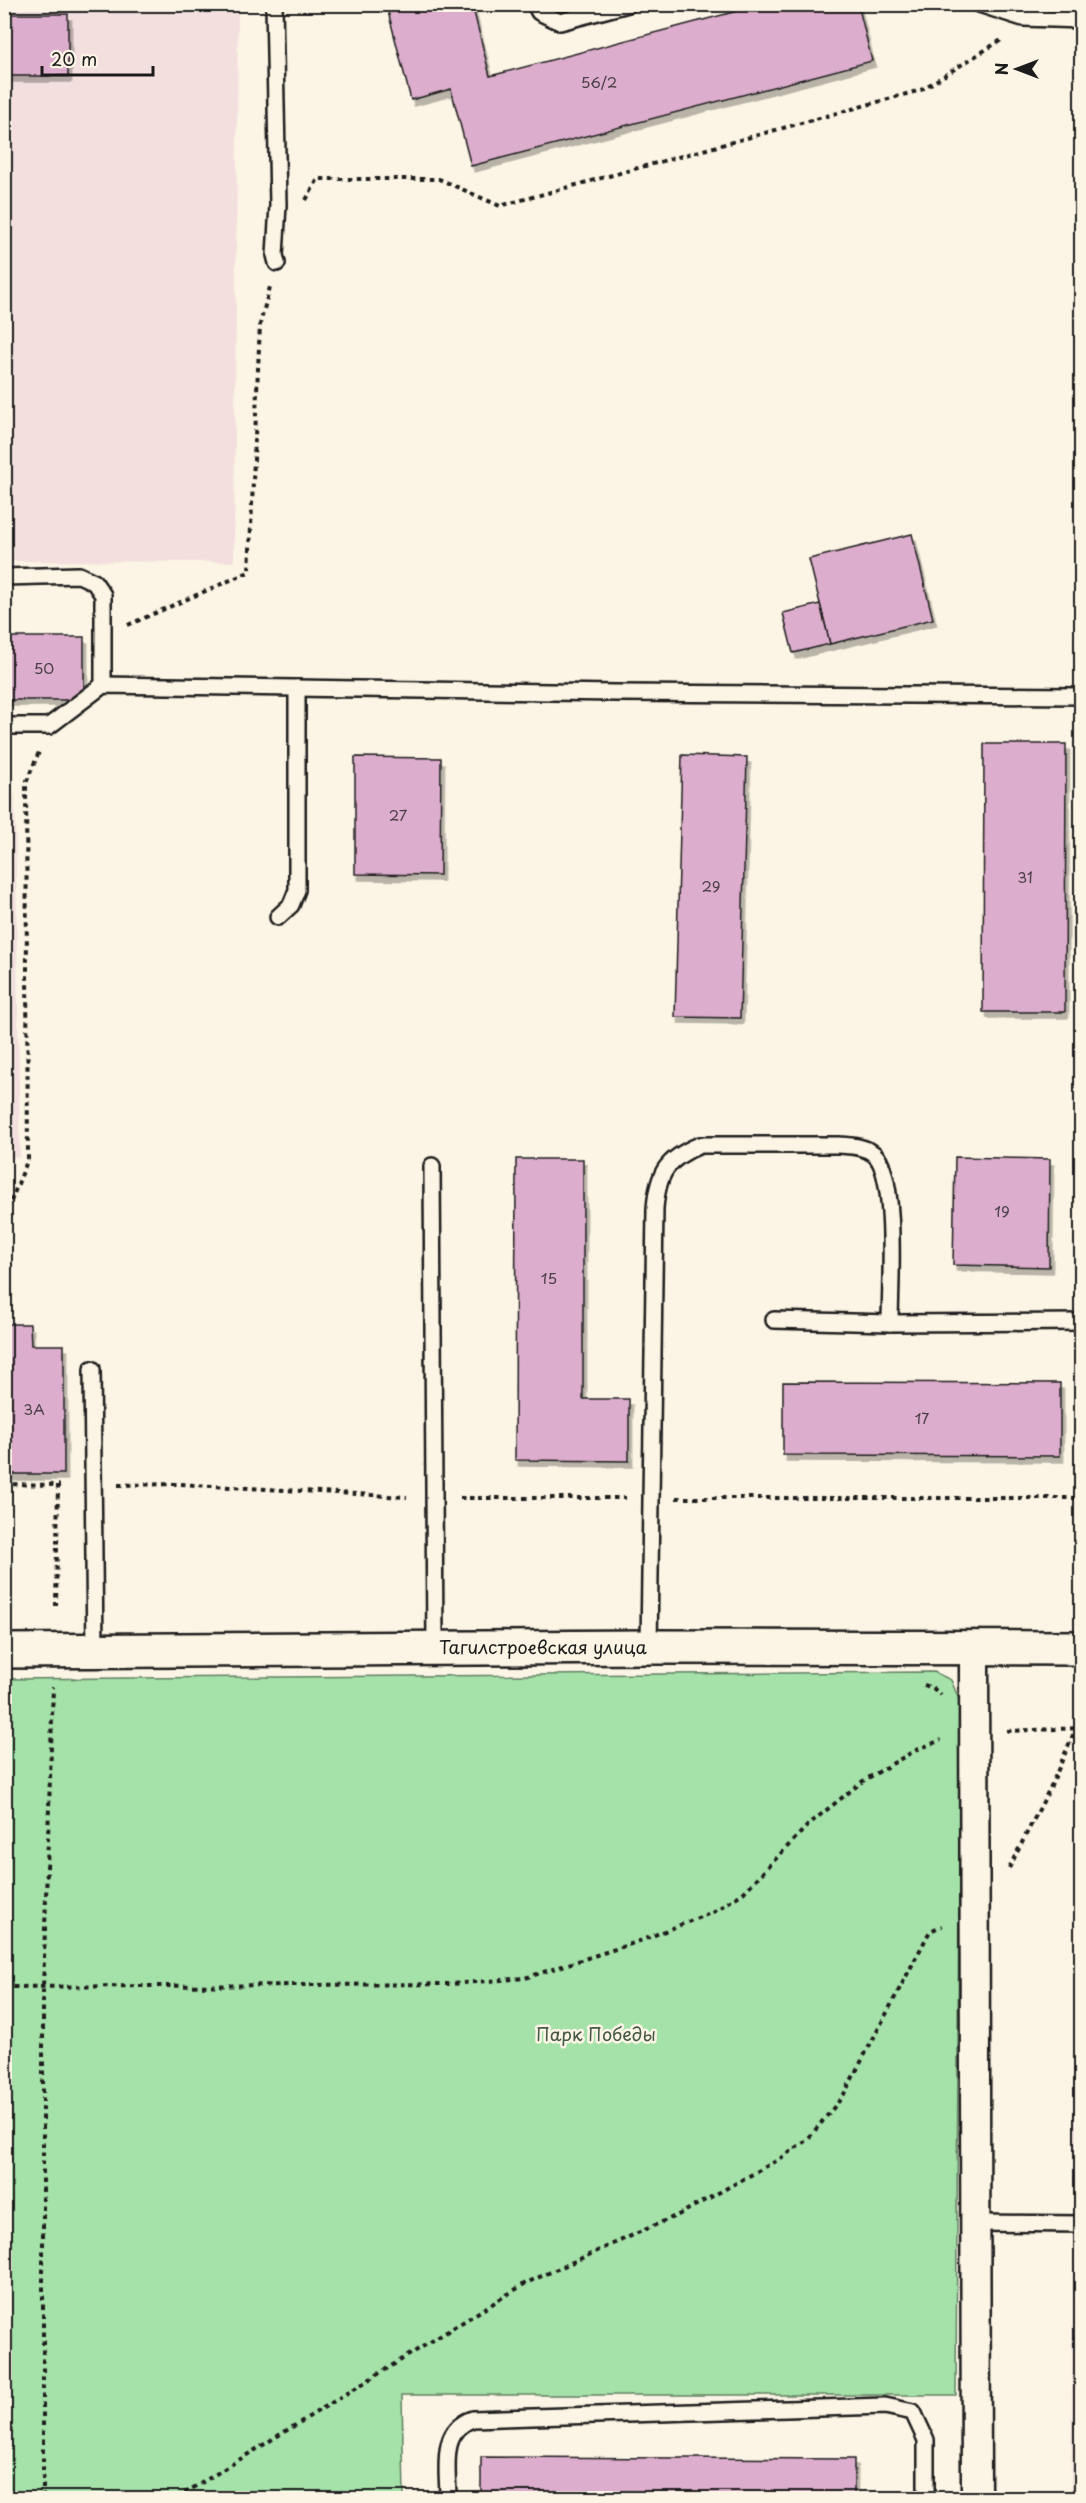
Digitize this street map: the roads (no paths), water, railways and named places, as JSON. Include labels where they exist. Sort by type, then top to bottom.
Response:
[{"type":"street","name":"Тагилстроевская улица","points":[[4,1651],[649,1647],[1082,1648]]},
{"type":"street","points":[[974,1649],[972,1732],[976,2499]]},
{"type":"lane","points":[[274,4],[278,205],[275,255],[277,263]]},
{"type":"lane","points":[[535,4],[539,12],[560,22],[628,4]]},
{"type":"lane","points":[[979,4],[1023,18],[1082,20]]},
{"type":"lane","points":[[4,577],[79,575],[94,582],[103,595],[104,685]]},
{"type":"lane","points":[[4,726],[50,726],[104,685],[1082,696]]},
{"type":"lane","points":[[278,917],[291,905],[297,890],[297,688]]},
{"type":"lane","points":[[649,1647],[656,1198],[657,1187],[665,1168],[680,1153],[700,1145],[839,1145],[861,1147],[876,1155],[885,1172],[890,1193],[890,1323]]},
{"type":"lane","points":[[432,1166],[435,1648]]},
{"type":"lane","points":[[774,1320],[890,1323],[1082,1322]]},
{"type":"lane","points":[[92,1369],[95,1652]]},
{"type":"lane","points":[[975,2223],[1082,2224]]},
{"type":"lane","points":[[448,2499],[450,2437],[454,2429],[463,2422],[473,2419],[885,2406],[913,2412],[920,2425],[926,2440],[926,2499]]},
{"type":"park label","name":"Парк Победы","points":[[596,2035]]}]
